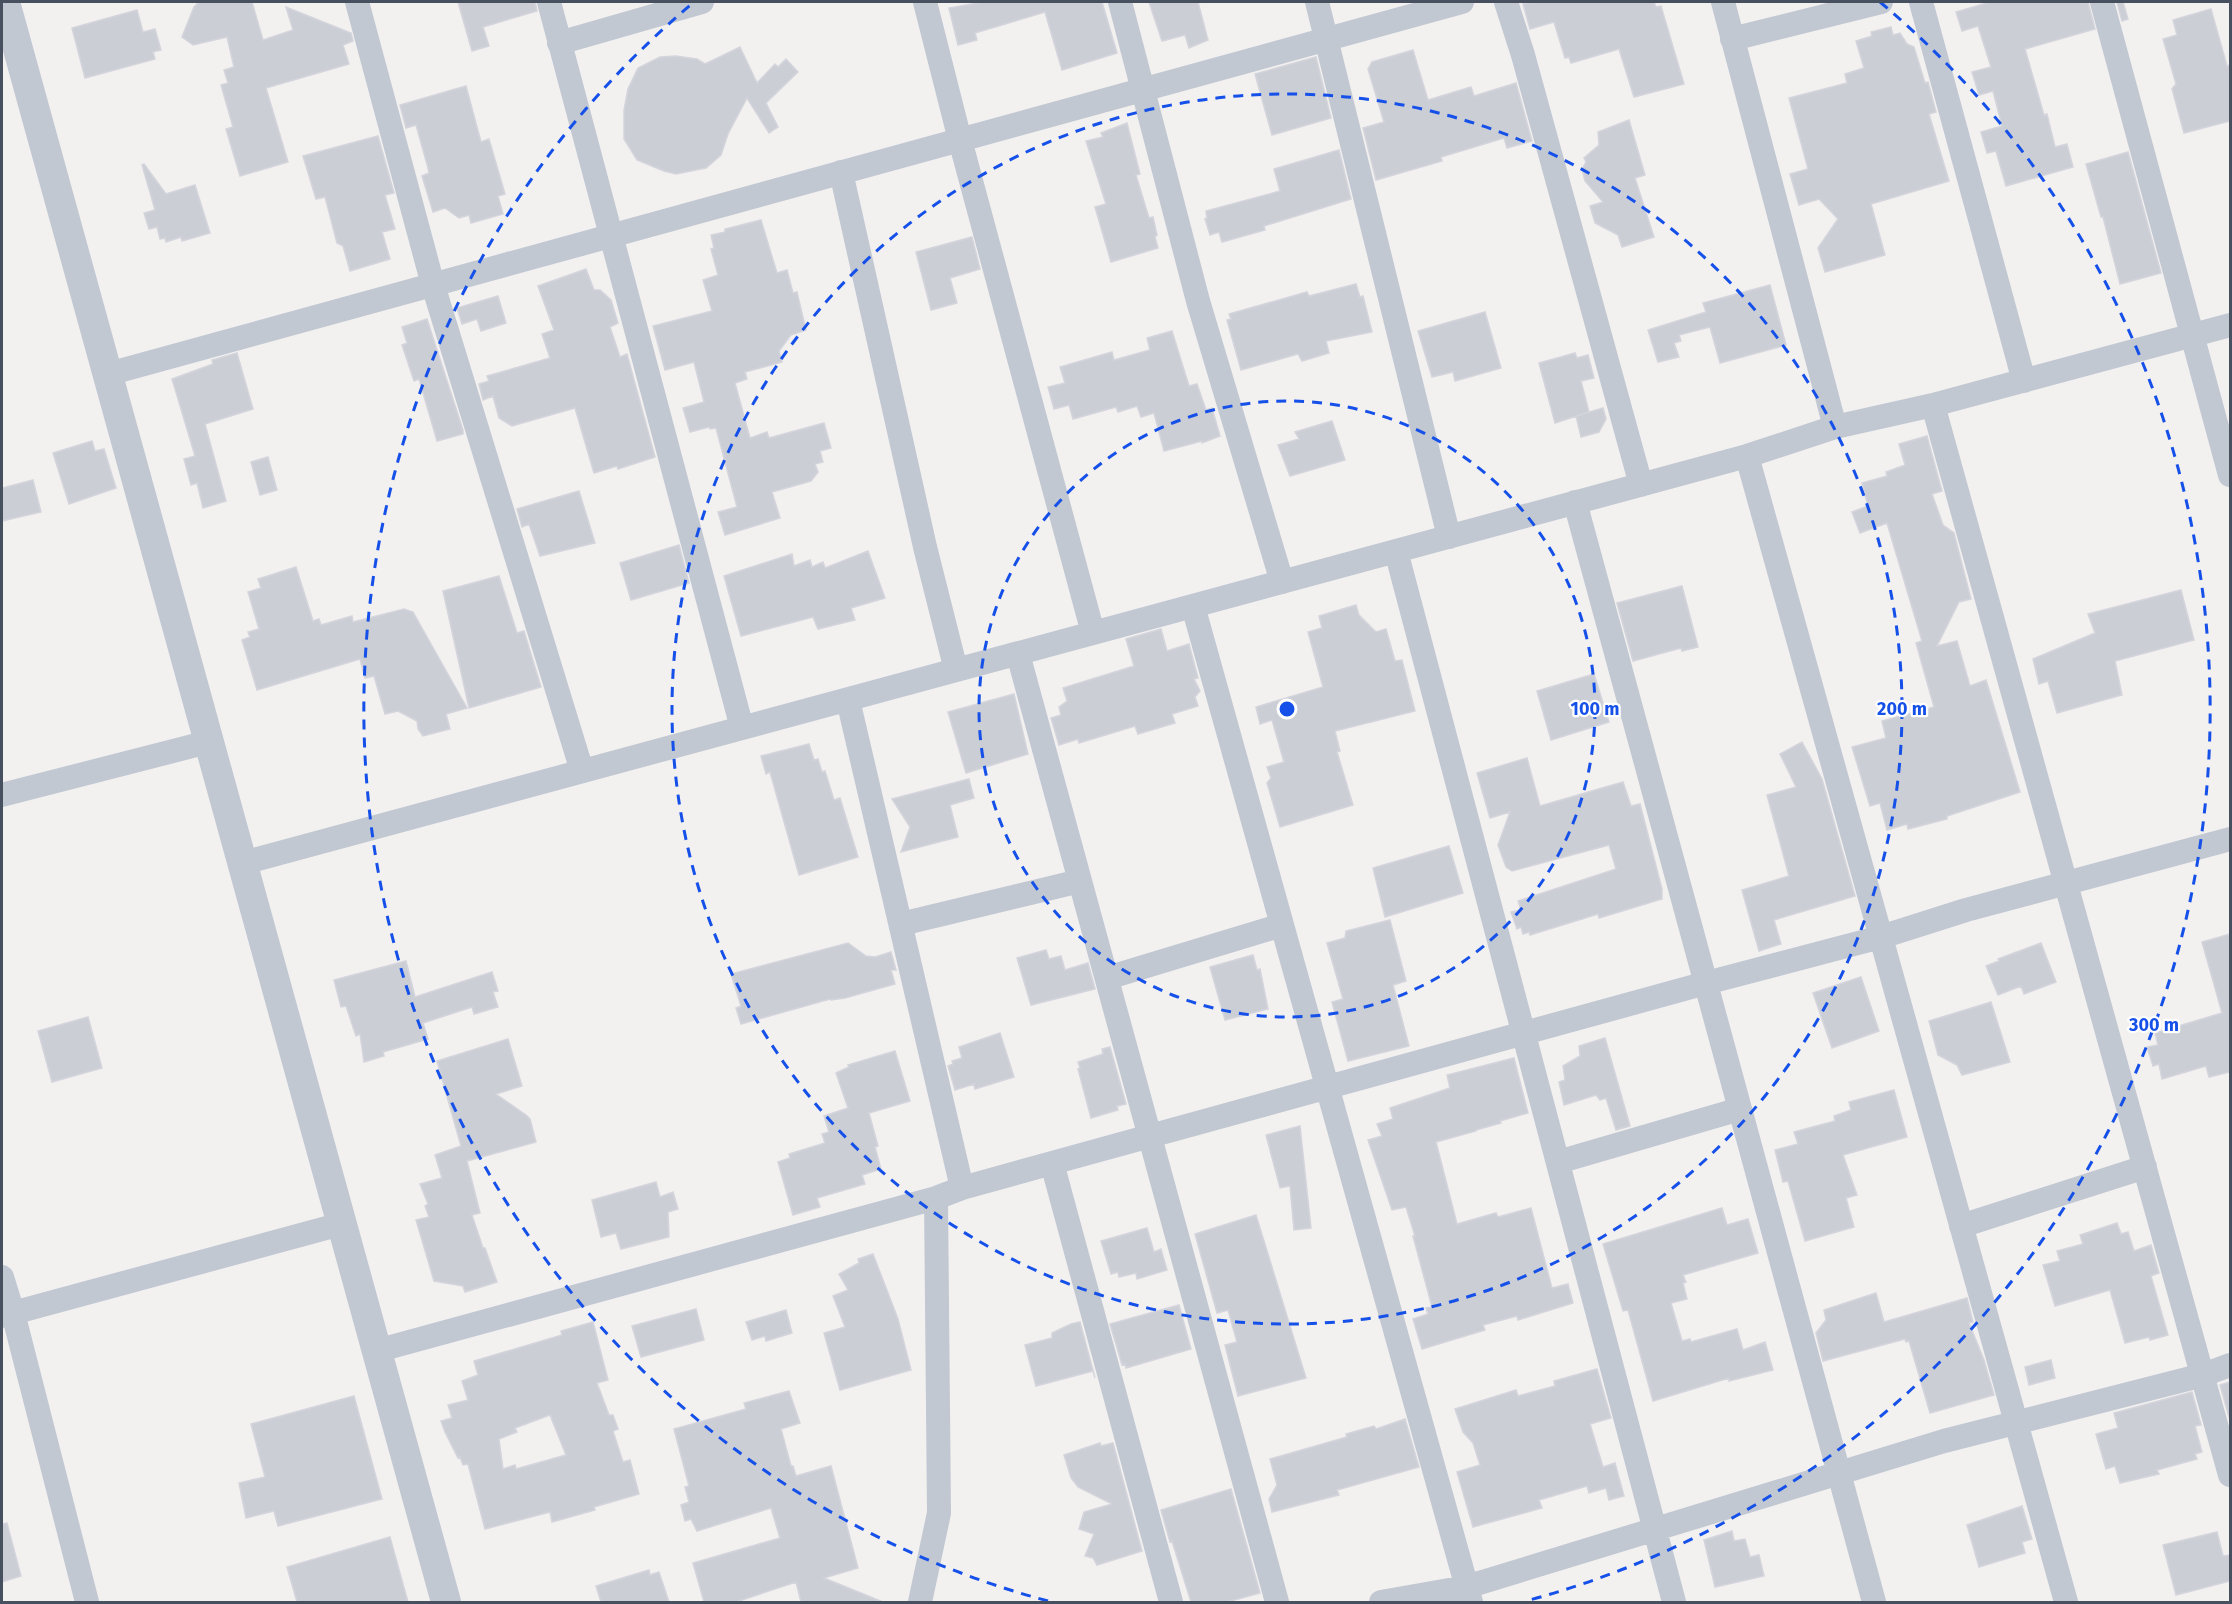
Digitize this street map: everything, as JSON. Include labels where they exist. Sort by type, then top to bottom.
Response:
[{"type":"street","points":[[4,2],[446,1602]]},
{"type":"street","points":[[357,2],[433,285],[582,771]]},
{"type":"street","points":[[549,2],[742,728]]},
{"type":"street","points":[[559,43],[702,2]]},
{"type":"street","points":[[925,2],[1093,633]]},
{"type":"street","points":[[1120,2],[1198,301],[1282,582]]},
{"type":"street","points":[[1317,2],[1449,537]]},
{"type":"street","points":[[108,374],[1462,2]]},
{"type":"street","points":[[1506,2],[1523,55],[1641,484]]},
{"type":"street","points":[[1723,2],[1834,427]]},
{"type":"street","points":[[1732,39],[1881,2]]},
{"type":"street","points":[[1921,2],[2024,381]]},
{"type":"street","points":[[2102,2],[2230,475]]},
{"type":"street","points":[[842,172],[926,548],[956,670]]},
{"type":"street","points":[[243,863],[1747,456],[1834,427],[1933,405],[2230,325]]},
{"type":"street","points":[[1933,405],[2230,1475]]},
{"type":"street","points":[[1747,456],[2066,1602]]},
{"type":"street","points":[[1575,502],[1874,1602]]},
{"type":"street","points":[[1396,551],[1674,1602]]},
{"type":"street","points":[[1193,606],[1468,1595]]},
{"type":"street","points":[[1018,654],[1276,1602]]},
{"type":"street","points":[[848,700],[962,1188]]},
{"type":"street","points":[[2,795],[208,742]]},
{"type":"street","points":[[376,1351],[2230,839]]},
{"type":"street","points":[[901,924],[1080,881]]},
{"type":"street","points":[[1107,978],[1282,925]]},
{"type":"street","points":[[1558,1162],[1740,1109]]},
{"type":"street","points":[[1052,1163],[1171,1602]]},
{"type":"street","points":[[1961,1226],[2145,1167]]},
{"type":"street","points":[[920,1602],[939,1513],[936,1198]]},
{"type":"street","points":[[7,1315],[341,1224]]},
{"type":"street","points":[[2,1277],[7,1315],[87,1602]]},
{"type":"street","points":[[1381,1602],[1468,1595],[1655,1529],[1944,1441],[2203,1375],[2230,1365]]},
{"type":"building","points":[[199,2],[252,2],[263,40],[293,30],[286,7],[351,33],[353,41],[343,45],[349,64],[266,88],[288,162],[240,176],[226,129],[233,127],[221,85],[228,83],[224,70],[234,67],[227,37],[193,45],[182,37],[194,7]]},
{"type":"building","points":[[458,2],[535,2],[537,11],[483,27],[489,46],[472,51]]},
{"type":"building","points":[[983,2],[1102,2],[1117,53],[1062,70],[1045,12],[975,33],[977,40],[958,45],[949,8]]},
{"type":"building","points":[[1149,2],[1198,2],[1208,40],[1189,48],[1185,35],[1162,41]]},
{"type":"building","points":[[1532,2],[1654,2],[1656,7],[1661,6],[1684,84],[1634,97],[1619,49],[1571,63],[1569,57],[1565,58],[1554,22],[1530,29],[1523,4]]},
{"type":"building","points":[[1990,2],[2088,2],[2095,29],[2025,49],[2044,115],[2047,114],[2055,147],[2067,144],[2073,167],[2006,186],[1996,151],[1987,153],[1981,132],[2002,126],[1993,91],[1979,95],[1972,72],[1991,67],[1978,26],[1962,31],[1956,12]]},
{"type":"building","points":[[2117,2],[2123,2],[2128,19],[2122,21]]},
{"type":"building","points":[[2211,9],[2227,66],[2230,65],[2230,121],[2184,133],[2172,89],[2176,84],[2163,39],[2177,35],[2173,20]]},
{"type":"building","points":[[137,10],[143,32],[155,29],[161,50],[153,52],[155,59],[85,78],[72,28]]},
{"type":"building","points":[[1891,27],[1893,35],[1900,33],[1907,44],[1914,47],[1925,83],[1928,82],[1936,112],[1929,114],[1949,181],[1871,204],[1885,255],[1825,272],[1818,248],[1838,219],[1819,199],[1799,205],[1790,174],[1808,169],[1789,98],[1847,83],[1845,74],[1864,68],[1856,41],[1872,36],[1871,32]]},
{"type":"building","points":[[740,47],[757,83],[775,64],[778,67],[786,59],[798,72],[766,103],[778,127],[769,133],[747,98],[728,134],[721,155],[706,168],[676,174],[637,160],[624,139],[624,110],[628,89],[638,68],[660,57],[676,56],[697,59],[705,64]]},
{"type":"building","points":[[1413,50],[1428,100],[1471,87],[1474,96],[1516,83],[1532,141],[1507,148],[1504,138],[1441,157],[1442,161],[1376,180],[1363,128],[1384,122],[1368,69],[1372,62]]},
{"type":"building","points":[[1316,57],[1331,118],[1272,135],[1255,74]]},
{"type":"building","points":[[466,86],[481,142],[489,139],[505,194],[498,196],[503,214],[471,223],[469,215],[459,218],[445,208],[433,212],[422,176],[429,173],[416,125],[406,128],[400,105]]},
{"type":"building","points":[[1629,120],[1645,175],[1635,178],[1654,237],[1622,247],[1618,235],[1595,223],[1590,206],[1603,202],[1585,181],[1582,169],[1586,162],[1584,158],[1599,145],[1598,132]]},
{"type":"building","points":[[1127,123],[1140,174],[1136,175],[1149,218],[1153,217],[1158,248],[1111,262],[1095,207],[1106,204],[1086,141],[1103,137],[1101,133]]},
{"type":"building","points":[[378,136],[394,193],[385,195],[395,229],[382,232],[390,259],[350,271],[343,246],[337,243],[325,197],[316,199],[303,156]]},
{"type":"building","points":[[1339,150],[1351,199],[1264,226],[1265,230],[1222,242],[1219,232],[1210,235],[1205,219],[1207,218],[1206,211],[1280,191],[1274,169]]},
{"type":"building","points":[[2128,152],[2161,273],[2120,284],[2103,217],[2101,217],[2086,164]]},
{"type":"building","points":[[144,164],[166,194],[195,185],[210,233],[182,241],[181,237],[166,242],[165,238],[160,239],[157,227],[149,229],[144,213],[155,210],[142,165]]},
{"type":"building","points":[[761,220],[777,273],[787,270],[793,293],[797,292],[806,330],[791,335],[779,351],[782,362],[745,372],[747,379],[735,383],[750,438],[767,432],[769,438],[824,423],[831,448],[820,451],[823,462],[815,464],[818,472],[811,481],[772,492],[780,518],[725,535],[718,512],[737,507],[716,428],[710,429],[709,427],[690,432],[683,408],[704,402],[694,362],[665,370],[653,326],[712,311],[703,280],[718,275],[711,249],[714,248],[711,235]]},
{"type":"building","points":[[972,237],[980,269],[950,278],[957,303],[931,310],[916,252]]},
{"type":"building","points":[[586,269],[594,290],[600,290],[611,300],[618,323],[610,327],[620,357],[627,354],[655,457],[618,469],[617,466],[594,473],[575,408],[512,426],[499,418],[493,396],[483,400],[479,384],[489,381],[487,376],[550,358],[542,334],[554,330],[538,286]]},
{"type":"building","points":[[1356,284],[1360,297],[1363,296],[1372,332],[1326,341],[1329,353],[1302,361],[1298,354],[1241,370],[1227,320],[1231,319],[1229,314],[1307,292],[1309,296]]},
{"type":"building","points":[[1770,285],[1786,345],[1720,363],[1710,327],[1679,335],[1681,341],[1674,343],[1679,357],[1658,362],[1648,330],[1706,312],[1703,303]]},
{"type":"building","points":[[498,296],[506,323],[481,331],[477,319],[462,324],[457,308]]},
{"type":"building","points":[[1485,312],[1501,368],[1455,381],[1453,372],[1432,377],[1418,331]]},
{"type":"building","points":[[427,319],[463,430],[463,434],[437,441],[419,379],[414,381],[402,345],[407,343],[402,327]]},
{"type":"building","points":[[1172,331],[1189,386],[1197,384],[1206,410],[1212,408],[1220,436],[1202,443],[1202,441],[1164,451],[1154,413],[1141,417],[1137,406],[1118,412],[1116,407],[1073,419],[1069,405],[1054,409],[1048,387],[1065,383],[1060,367],[1112,352],[1114,360],[1150,350],[1147,338]]},
{"type":"building","points":[[237,353],[253,409],[205,424],[226,501],[203,508],[197,483],[191,485],[184,459],[195,456],[172,379],[213,364],[212,360]]},
{"type":"building","points":[[1575,353],[1577,358],[1588,355],[1594,378],[1581,381],[1589,412],[1555,423],[1539,363]]},
{"type":"building","points":[[1603,408],[1606,419],[1599,432],[1581,437],[1576,416]]},
{"type":"building","points":[[1332,421],[1345,460],[1290,476],[1278,445],[1299,439],[1295,432]]},
{"type":"building","points":[[1927,436],[1942,491],[1932,494],[1943,525],[1954,533],[1971,599],[1959,602],[1937,646],[1957,641],[1970,686],[1986,680],[2020,792],[1947,816],[1947,819],[1908,829],[1907,824],[1887,830],[1880,803],[1870,806],[1852,747],[1886,738],[1882,721],[1934,707],[1916,643],[1922,641],[1887,523],[1860,533],[1852,512],[1868,506],[1862,483],[1887,476],[1886,472],[1905,465],[1899,444]]},
{"type":"building","points":[[92,441],[95,451],[104,449],[116,488],[69,504],[53,453]]},
{"type":"building","points":[[268,457],[277,490],[260,495],[251,462]]},
{"type":"building","points":[[33,480],[41,512],[2,521],[2,488]]},
{"type":"building","points":[[579,491],[595,543],[540,556],[529,524],[522,527],[517,509]]},
{"type":"building","points":[[679,545],[689,583],[631,600],[620,563]]},
{"type":"building","points":[[868,551],[885,598],[851,608],[855,620],[818,629],[813,617],[741,636],[724,576],[792,554],[794,566],[810,560],[812,567],[823,562],[825,568]]},
{"type":"building","points":[[296,567],[313,621],[319,619],[321,625],[352,616],[353,622],[404,609],[413,612],[467,708],[446,714],[450,729],[423,736],[418,729],[417,721],[398,711],[385,714],[374,676],[365,678],[360,659],[257,690],[242,640],[250,637],[248,632],[259,629],[248,592],[261,588],[258,579]]},
{"type":"building","points":[[499,576],[517,633],[524,631],[541,687],[469,708],[443,591]]},
{"type":"building","points":[[1682,586],[1698,647],[1682,651],[1681,648],[1633,661],[1617,603]]},
{"type":"building","points":[[2181,590],[2194,640],[2115,661],[2122,695],[2057,713],[2048,681],[2039,684],[2033,659],[2095,633],[2088,614]]},
{"type":"building","points":[[1356,605],[1359,615],[1376,632],[1386,629],[1395,661],[1402,660],[1415,711],[1335,731],[1340,751],[1337,752],[1353,805],[1280,827],[1267,783],[1271,778],[1267,767],[1284,762],[1272,720],[1260,724],[1256,707],[1323,687],[1308,632],[1322,628],[1319,616]]},
{"type":"building","points":[[1161,629],[1167,651],[1189,644],[1198,678],[1194,679],[1200,691],[1195,697],[1198,706],[1172,714],[1175,723],[1138,734],[1135,726],[1079,743],[1078,739],[1059,745],[1051,718],[1061,715],[1059,707],[1067,701],[1063,688],[1134,666],[1126,639]]},
{"type":"building","points":[[1594,674],[1609,722],[1551,740],[1537,691]]},
{"type":"building","points":[[1014,694],[1028,754],[966,773],[948,712]]},
{"type":"building","points":[[1802,742],[1822,779],[1855,896],[1774,920],[1781,944],[1759,951],[1742,890],[1789,876],[1767,795],[1796,787],[1780,754]]},
{"type":"building","points":[[809,744],[814,760],[818,759],[822,772],[825,771],[834,800],[840,798],[858,857],[799,875],[770,772],[766,774],[761,756]]},
{"type":"building","points":[[1527,758],[1540,806],[1623,782],[1631,806],[1640,804],[1662,889],[1662,899],[1599,918],[1598,914],[1530,935],[1529,932],[1523,934],[1521,927],[1517,929],[1511,912],[1521,910],[1518,901],[1616,869],[1609,845],[1512,871],[1506,867],[1498,845],[1510,812],[1490,818],[1477,773]]},
{"type":"building","points":[[969,779],[974,798],[950,805],[958,837],[901,852],[910,827],[892,799]]},
{"type":"building","points":[[1449,846],[1463,893],[1385,917],[1373,868]]},
{"type":"building","points":[[1390,920],[1406,981],[1393,985],[1409,1046],[1348,1061],[1332,1002],[1343,999],[1327,943],[1345,938],[1346,931]]},
{"type":"building","points":[[2230,934],[2230,1072],[2209,1077],[2206,1066],[2162,1079],[2159,1064],[2153,1066],[2147,1047],[2158,1045],[2155,1033],[2222,1013],[2202,942]]},
{"type":"building","points":[[848,943],[866,956],[875,957],[891,952],[896,970],[891,970],[895,984],[845,998],[830,999],[741,1024],[736,1008],[741,1006],[731,974]]},
{"type":"building","points":[[2041,943],[2056,982],[2024,994],[2021,986],[1998,995],[1986,966],[1999,961],[1998,959]]},
{"type":"building","points":[[1046,950],[1049,959],[1061,956],[1065,970],[1088,963],[1095,989],[1031,1005],[1017,958]]},
{"type":"building","points":[[1253,955],[1257,970],[1260,969],[1268,1009],[1225,1020],[1210,967]]},
{"type":"building","points":[[406,961],[415,997],[492,972],[498,991],[493,992],[498,1007],[474,1014],[472,1007],[423,1023],[428,1039],[383,1052],[384,1056],[364,1062],[360,1034],[356,1036],[346,1006],[341,1007],[334,980]]},
{"type":"building","points":[[1861,977],[1879,1031],[1832,1048],[1813,993]]},
{"type":"building","points":[[1991,1002],[2010,1062],[1962,1075],[1957,1065],[1938,1055],[1929,1021]]},
{"type":"building","points":[[88,1017],[102,1068],[52,1082],[38,1031]]},
{"type":"building","points":[[1000,1033],[1014,1077],[975,1089],[974,1084],[955,1090],[948,1066],[953,1064],[952,1061],[962,1058],[959,1047]]},
{"type":"building","points":[[1605,1038],[1630,1126],[1616,1130],[1606,1098],[1600,1100],[1596,1095],[1564,1105],[1559,1082],[1565,1080],[1563,1066],[1580,1056],[1579,1046]]},
{"type":"building","points":[[508,1039],[522,1086],[496,1094],[530,1119],[536,1142],[467,1161],[480,1213],[472,1215],[497,1282],[465,1292],[463,1286],[434,1281],[416,1220],[429,1217],[425,1206],[428,1204],[420,1184],[442,1178],[435,1155],[461,1146],[437,1061]]},
{"type":"building","points":[[1110,1047],[1126,1104],[1117,1106],[1118,1110],[1091,1118],[1078,1062],[1103,1054],[1102,1049]]},
{"type":"building","points":[[895,1051],[910,1101],[869,1113],[878,1146],[875,1147],[881,1169],[862,1175],[865,1184],[817,1198],[820,1207],[793,1215],[778,1162],[790,1158],[789,1154],[825,1143],[822,1134],[829,1132],[824,1116],[848,1108],[836,1073],[849,1067],[848,1065]]},
{"type":"building","points":[[1514,1058],[1528,1113],[1436,1142],[1457,1224],[1496,1213],[1498,1217],[1531,1208],[1552,1288],[1568,1284],[1573,1303],[1518,1320],[1517,1316],[1483,1325],[1485,1330],[1422,1349],[1413,1319],[1428,1314],[1426,1308],[1432,1307],[1413,1236],[1415,1236],[1406,1207],[1392,1210],[1368,1140],[1382,1136],[1377,1124],[1393,1119],[1390,1108],[1450,1088],[1447,1075]]},
{"type":"building","points":[[1894,1090],[1907,1137],[1843,1155],[1857,1195],[1846,1198],[1854,1227],[1805,1241],[1788,1181],[1783,1182],[1775,1150],[1798,1144],[1794,1132],[1835,1121],[1834,1116],[1851,1110],[1849,1102]]},
{"type":"building","points":[[1300,1126],[1311,1228],[1294,1230],[1290,1186],[1280,1188],[1266,1135]]},
{"type":"building","points":[[656,1182],[660,1197],[673,1192],[678,1209],[668,1212],[669,1237],[621,1249],[616,1233],[601,1237],[592,1200]]},
{"type":"building","points":[[1722,1208],[1727,1225],[1748,1219],[1758,1253],[1683,1275],[1686,1282],[1683,1283],[1687,1299],[1671,1303],[1682,1341],[1690,1339],[1691,1342],[1737,1329],[1743,1350],[1765,1342],[1773,1370],[1729,1381],[1729,1378],[1653,1401],[1628,1310],[1623,1311],[1603,1244]]},
{"type":"building","points":[[1256,1215],[1306,1378],[1238,1396],[1225,1345],[1237,1342],[1228,1310],[1217,1313],[1195,1234]]},
{"type":"building","points":[[2117,1223],[2121,1234],[2128,1232],[2134,1251],[2151,1245],[2159,1273],[2151,1276],[2168,1335],[2125,1343],[2110,1290],[2055,1306],[2043,1265],[2060,1261],[2057,1251],[2083,1244],[2080,1235]]},
{"type":"building","points":[[1147,1228],[1154,1252],[1161,1249],[1167,1270],[1137,1279],[1136,1273],[1119,1277],[1118,1272],[1111,1274],[1101,1241]]},
{"type":"building","points":[[873,1254],[898,1319],[911,1370],[840,1390],[824,1333],[845,1327],[833,1296],[848,1290],[839,1274],[859,1263],[858,1259]]},
{"type":"building","points":[[1876,1293],[1884,1322],[1967,1298],[1973,1322],[1969,1323],[1984,1360],[1994,1395],[1930,1413],[1909,1341],[1906,1342],[1905,1339],[1823,1361],[1816,1333],[1826,1320],[1824,1310]]},
{"type":"building","points":[[1179,1305],[1191,1349],[1126,1368],[1125,1364],[1122,1365],[1110,1324]]},
{"type":"building","points":[[696,1309],[704,1340],[641,1357],[632,1326]]},
{"type":"building","points":[[786,1310],[792,1333],[766,1341],[765,1336],[752,1340],[746,1322]]},
{"type":"building","points":[[593,1322],[608,1380],[597,1383],[609,1415],[613,1415],[618,1429],[613,1431],[623,1462],[630,1460],[639,1494],[552,1522],[550,1512],[485,1529],[468,1464],[463,1465],[460,1457],[458,1458],[441,1421],[452,1418],[448,1405],[468,1400],[462,1381],[478,1375],[474,1361],[562,1335],[561,1331]],"holes":[[[550,1415],[566,1455],[516,1469],[515,1465],[503,1469],[499,1439],[517,1432],[515,1428]]]},
{"type":"building","points":[[1080,1322],[1095,1378],[1093,1371],[1036,1386],[1025,1345],[1052,1338],[1052,1333]]},
{"type":"building","points":[[2051,1360],[2055,1378],[2029,1385],[2025,1367]]},
{"type":"building","points":[[1597,1369],[1611,1418],[1590,1424],[1603,1467],[1615,1463],[1624,1496],[1609,1500],[1606,1488],[1589,1493],[1587,1486],[1539,1500],[1542,1508],[1473,1527],[1457,1472],[1480,1465],[1473,1443],[1463,1432],[1455,1409],[1516,1390],[1518,1396],[1555,1386],[1554,1381]]},
{"type":"building","points":[[2230,1382],[2230,1417],[2229,1417],[2220,1385]]},
{"type":"building","points":[[789,1391],[800,1423],[781,1429],[791,1466],[796,1476],[831,1466],[858,1568],[824,1578],[883,1602],[801,1602],[796,1582],[736,1602],[704,1602],[693,1563],[780,1538],[771,1508],[697,1531],[691,1519],[685,1521],[681,1505],[689,1502],[685,1487],[689,1486],[674,1429],[746,1409],[744,1403]]},
{"type":"building","points":[[2192,1392],[2201,1425],[2195,1426],[2202,1452],[2195,1454],[2197,1459],[2157,1470],[2159,1474],[2120,1483],[2115,1466],[2106,1469],[2096,1434],[2118,1428],[2114,1413]]},
{"type":"building","points":[[354,1396],[382,1499],[278,1526],[274,1511],[246,1518],[239,1483],[265,1477],[251,1424]]},
{"type":"building","points":[[1405,1419],[1419,1467],[1337,1490],[1339,1495],[1272,1512],[1269,1499],[1277,1485],[1270,1459],[1347,1437],[1346,1434],[1374,1426],[1376,1429]]},
{"type":"building","points":[[1100,1443],[1101,1446],[1113,1443],[1142,1551],[1097,1565],[1093,1558],[1085,1556],[1094,1534],[1079,1529],[1084,1512],[1112,1504],[1078,1487],[1071,1478],[1064,1455]]},
{"type":"building","points":[[1231,1489],[1260,1593],[1227,1602],[1191,1602],[1161,1510]]},
{"type":"building","points":[[2022,1506],[2032,1539],[2022,1542],[2025,1553],[1979,1567],[1967,1525]]},
{"type":"building","points":[[7,1523],[21,1576],[2,1582],[2,1524]]},
{"type":"building","points":[[1732,1531],[1734,1541],[1745,1539],[1750,1557],[1759,1555],[1764,1576],[1715,1587],[1704,1540]]},
{"type":"building","points":[[2217,1532],[2223,1556],[2230,1555],[2230,1581],[2176,1595],[2163,1545]]},
{"type":"building","points":[[390,1537],[408,1602],[297,1602],[287,1567]]},
{"type":"building","points":[[649,1570],[650,1575],[659,1572],[669,1602],[601,1602],[596,1586]]}]
